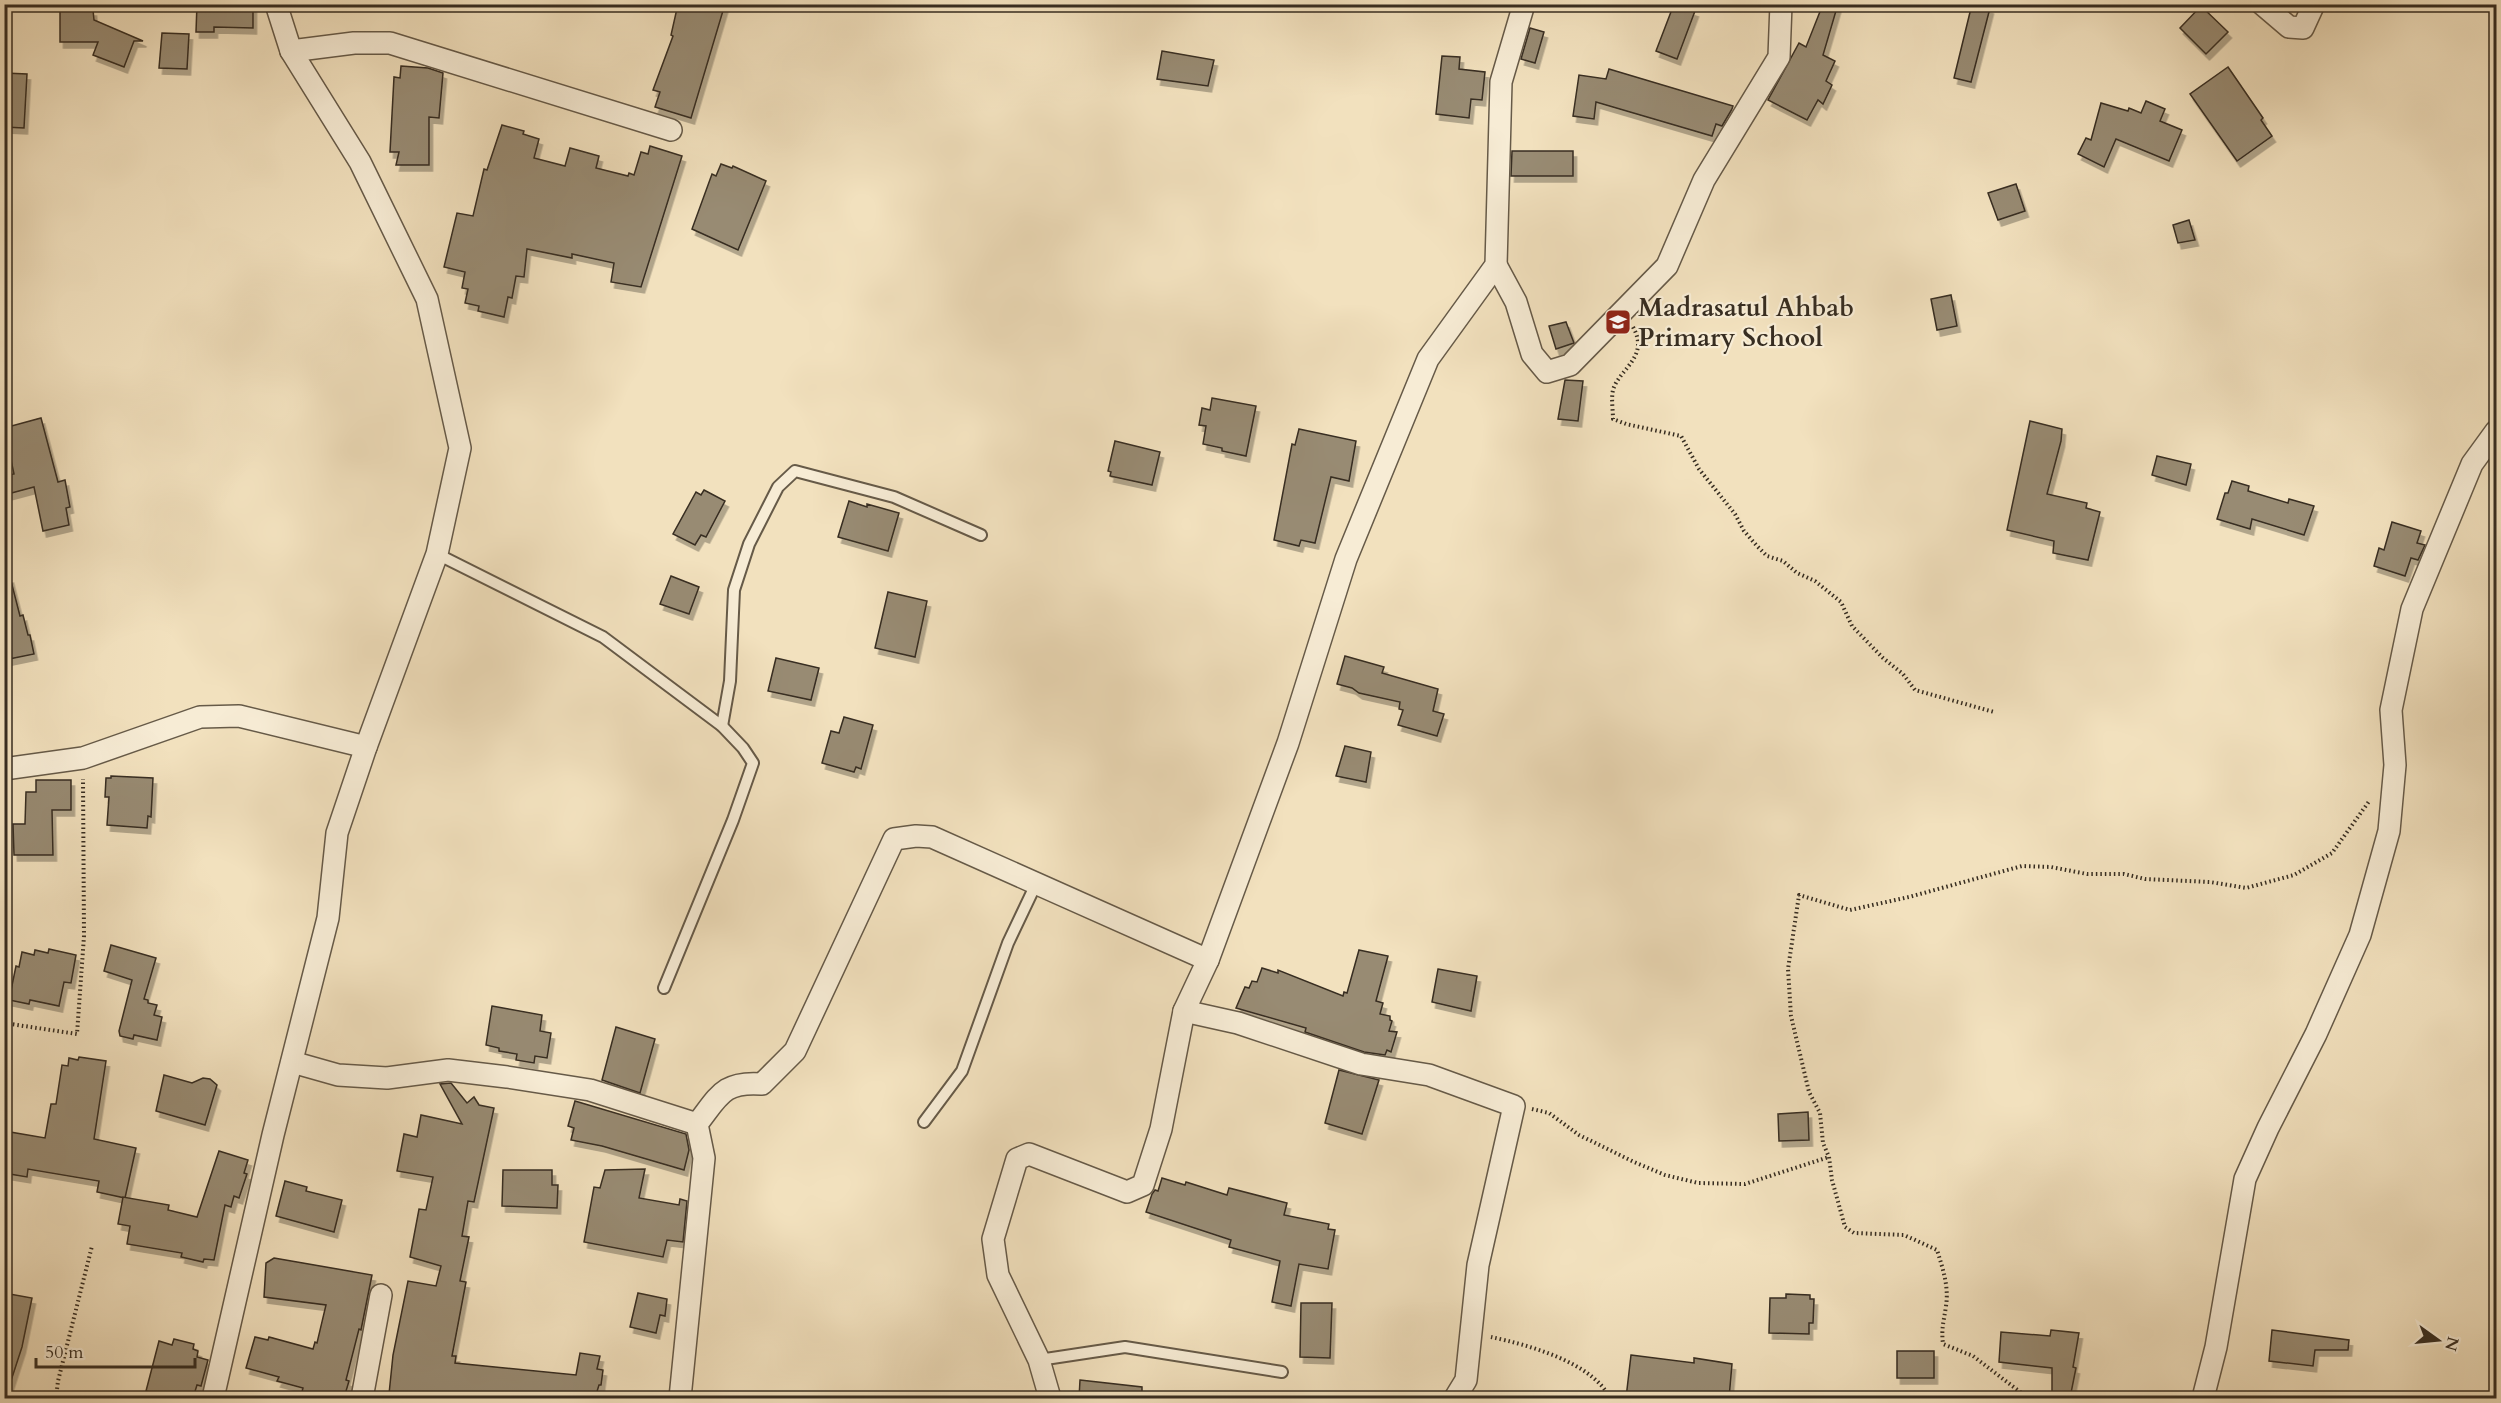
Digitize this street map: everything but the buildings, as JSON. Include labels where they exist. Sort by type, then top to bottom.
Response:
[{"type":"street","points":[[213,1398],[273,1135],[328,918],[337,833],[437,554],[460,448],[427,299],[360,162],[291,51],[276,4]]},
{"type":"street","points":[[1524,4],[1502,82],[1496,265],[1516,302],[1532,354],[1547,372],[1570,366],[1667,266],[1704,180],[1779,57],[1781,4]]},
{"type":"street","points":[[2262,4],[2289,27],[2303,28],[2314,4]]},
{"type":"street","points":[[291,51],[354,43],[390,43],[671,130]]},
{"type":"street","points":[[1050,1398],[1039,1360],[998,1275],[993,1239],[1017,1160],[1029,1154],[1127,1192],[1143,1185],[1161,1129],[1184,1011],[1208,960],[1288,743],[1346,559],[1428,359],[1496,265]]},
{"type":"street","points":[[2203,1398],[2216,1347],[2245,1179],[2316,1034],[2360,935],[2389,831],[2395,765],[2391,711],[2412,609],[2472,464],[2496,430]]},
{"type":"street","points":[[4,769],[83,758],[200,717],[239,716],[366,747]]},
{"type":"street","points":[[697,1124],[726,1088],[748,1083],[762,1084],[795,1051],[894,838],[932,837],[1208,960]]},
{"type":"street","points":[[1184,1011],[1238,1023],[1361,1064],[1430,1075],[1514,1106],[1478,1265],[1466,1380],[1455,1398]]},
{"type":"street","points":[[292,1062],[338,1075],[387,1078],[448,1070],[507,1077],[590,1090],[697,1124]]},
{"type":"street","points":[[680,1398],[704,1158],[697,1124]]},
{"type":"street","points":[[362,1398],[381,1295]]},
{"type":"lane","points":[[722,726],[730,681],[734,590],[749,544],[778,487],[795,471],[894,497],[981,535]]},
{"type":"lane","points":[[437,554],[603,637],[722,726],[743,748],[753,763],[733,820],[664,988]]},
{"type":"lane","points":[[924,1122],[962,1071],[1008,944],[1036,884]]},
{"type":"lane","points":[[1039,1360],[1125,1347],[1282,1372]]},
{"type":"path","points":[[1623,311],[1636,330],[1638,350],[1613,390],[1613,419],[1681,436],[1700,469],[1757,546],[1767,556],[1783,561],[1797,573],[1815,581],[1841,602],[1852,626],[1903,674],[1915,690],[1994,712]]},
{"type":"path","points":[[4,1023],[77,1034],[84,936],[83,758]]},
{"type":"path","points":[[2028,1398],[1973,1356],[1943,1344],[1941,1326],[1947,1305],[1946,1280],[1937,1251],[1904,1235],[1854,1233],[1845,1227],[1832,1180],[1829,1157],[1822,1143],[1820,1113],[1809,1092],[1791,1016],[1788,969],[1799,895],[1850,910],[1910,897],[2022,866],[2051,867],[2087,874],[2124,874],[2145,879],[2210,882],[2247,888],[2294,875],[2332,853],[2395,765]]},
{"type":"path","points":[[1514,1106],[1550,1113],[1579,1135],[1634,1162],[1665,1175],[1698,1183],[1745,1184],[1829,1157]]},
{"type":"path","points":[[56,1398],[92,1246]]},
{"type":"path","points":[[1470,1332],[1523,1344],[1578,1366],[1605,1388],[1610,1398]]},
{"type":"place","name":"Madrasatul Ahbab Primary School","points":[[1618,322]]}]
